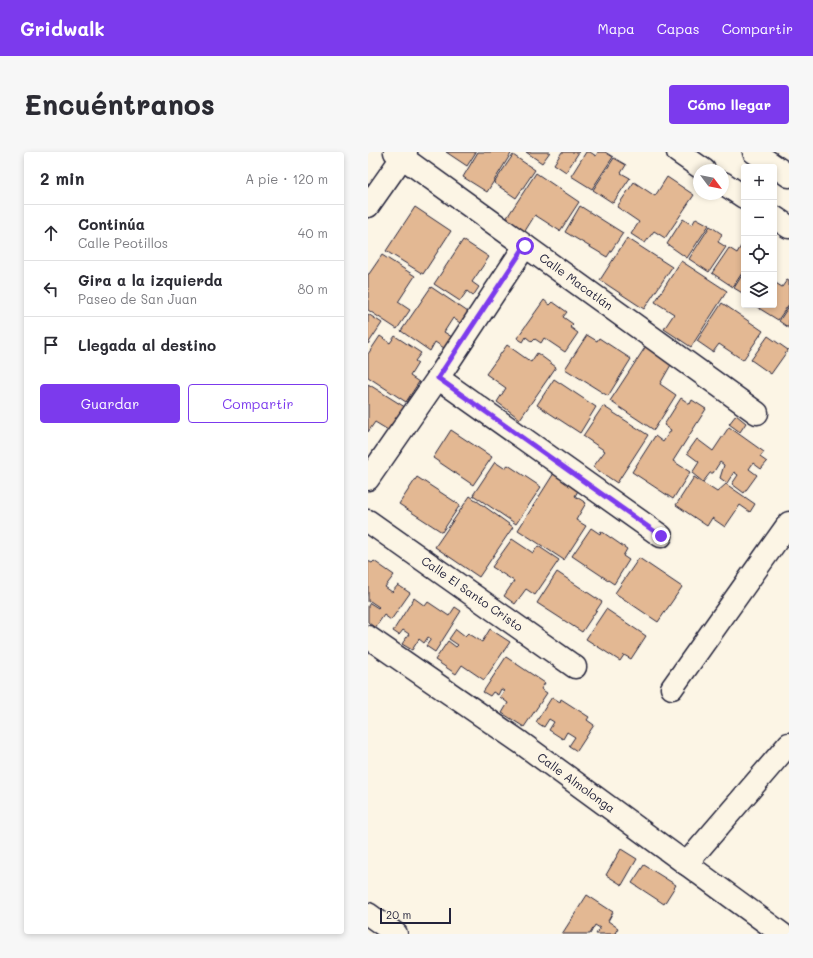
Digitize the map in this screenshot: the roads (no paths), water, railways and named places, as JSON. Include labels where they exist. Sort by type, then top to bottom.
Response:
[{"type":"street","points":[[678,152],[695,164]]},
{"type":"street","points":[[754,152],[789,176]]},
{"type":"street","points":[[368,206],[401,154]]},
{"type":"street","name":"Calle Macatlán","points":[[401,154],[525,246],[757,413]]},
{"type":"street","points":[[729,187],[741,195]]},
{"type":"street","points":[[777,219],[789,227]]},
{"type":"street","points":[[368,479],[438,378],[525,246]]},
{"type":"street","points":[[438,378],[661,536]]},
{"type":"street","name":"Calle El Santo Cristo","points":[[368,521],[575,667]]},
{"type":"street","points":[[672,688],[789,523]]},
{"type":"street","name":"Calle Almolonga","points":[[368,636],[520,742],[782,934]]},
{"type":"street","points":[[686,864],[789,744]]},
{"type":"street","points":[[368,914],[396,934]]}]
